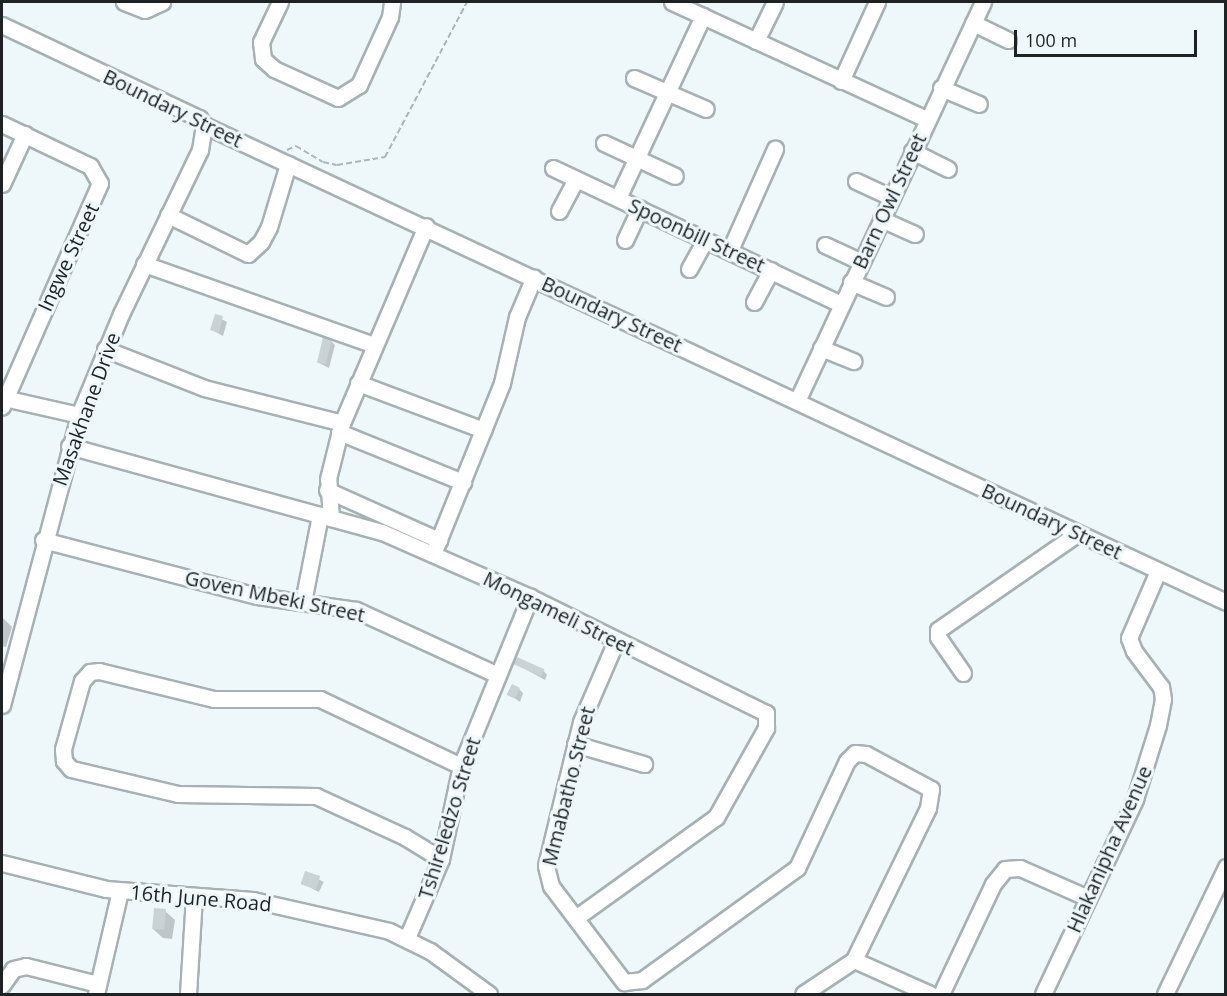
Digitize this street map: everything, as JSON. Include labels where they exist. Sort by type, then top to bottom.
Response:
[{"type":"street","points":[[124,2],[145,10],[162,2]]},
{"type":"street","points":[[280,2],[261,42],[263,59],[274,69],[338,98],[359,84],[390,17],[392,2]]},
{"type":"street","points":[[672,2],[926,120]]},
{"type":"street","points":[[756,40],[775,2]]},
{"type":"street","points":[[841,81],[877,2]]},
{"type":"street","name":"Barn Owl Street","points":[[797,401],[926,120],[983,2]]},
{"type":"street","points":[[618,198],[703,16]]},
{"type":"street","points":[[973,23],[1008,40]]},
{"type":"street","name":"Boundary Street","points":[[2,25],[195,116],[204,125],[426,226],[1226,602]]},
{"type":"street","points":[[634,78],[706,109]]},
{"type":"street","points":[[941,88],[979,104]]},
{"type":"street","name":"Ingwe Street","points":[[2,124],[90,166],[100,183],[3,402]]},
{"type":"street","name":"Masakhane Drive","points":[[2,705],[43,540],[79,415],[105,350],[144,264],[200,150],[204,125]]},
{"type":"street","points":[[2,184],[25,134]]},
{"type":"street","points":[[604,143],[675,176]]},
{"type":"street","points":[[730,250],[775,149]]},
{"type":"street","points":[[912,151],[948,169]]},
{"type":"street","points":[[168,215],[248,254],[261,242],[268,227],[284,162]]},
{"type":"street","name":"Spoonbill Street","points":[[553,168],[841,304]]},
{"type":"street","points":[[559,211],[576,179]]},
{"type":"street","points":[[856,181],[891,197]]},
{"type":"street","points":[[625,240],[639,208]]},
{"type":"street","points":[[881,219],[915,234]]},
{"type":"street","points":[[303,602],[325,517],[327,490],[340,428],[426,226]]},
{"type":"street","points":[[689,269],[705,240]]},
{"type":"street","points":[[825,245],[861,262]]},
{"type":"street","points":[[144,264],[374,345]]},
{"type":"street","points":[[754,302],[771,270]]},
{"type":"street","points":[[327,490],[436,547],[502,383],[517,317],[534,277]]},
{"type":"street","points":[[851,282],[886,297]]},
{"type":"street","points":[[821,348],[854,361]]},
{"type":"street","points":[[105,350],[204,388],[340,428],[463,482]]},
{"type":"street","points":[[358,383],[484,430]]},
{"type":"street","points":[[3,402],[79,415]]},
{"type":"street","name":"Mongameli Street","points":[[69,446],[436,547],[616,641],[768,715],[768,724],[716,817],[578,916]]},
{"type":"street","points":[[963,673],[938,637],[938,630],[1077,532]]},
{"type":"street","name":"Goven Mbeki Street","points":[[43,540],[257,596],[365,613],[498,675]]},
{"type":"street","name":"Hlakanipha Avenue","points":[[1043,994],[1135,800],[1158,725],[1163,693],[1134,651],[1129,638],[1158,571]]},
{"type":"street","name":"Tshireledzo Street","points":[[407,938],[441,858],[461,766],[530,597]]},
{"type":"street","name":"Mmabatho Street","points":[[616,641],[588,703],[575,744],[546,866],[548,881],[578,916],[624,982],[642,980],[797,868],[848,761],[860,752],[925,783],[932,795],[854,960]]},
{"type":"street","points":[[441,858],[405,837],[316,796],[178,794],[72,769],[64,761],[63,749],[82,681],[90,672],[99,671],[214,699],[320,699],[461,766]]},
{"type":"street","points":[[575,744],[644,764]]},
{"type":"street","name":"16th June Road","points":[[2,863],[120,891],[253,900],[407,938],[489,994]]},
{"type":"street","points":[[1165,994],[1226,867]]},
{"type":"street","points":[[940,994],[993,884],[1005,869],[1020,868],[1088,898]]},
{"type":"street","points":[[2,985],[13,969],[26,966],[97,989],[120,891]]},
{"type":"street","points":[[194,897],[188,993],[205,994]]},
{"type":"street","points":[[803,994],[854,960],[930,994]]},
{"type":"path","points":[[284,162],[293,146],[337,165],[378,160],[390,152],[467,2]]},
{"type":"building","points":[[215,314],[223,316],[219,333],[210,330]]},
{"type":"building","points":[[323,337],[332,339],[326,364],[317,362]]},
{"type":"building","points":[[517,657],[544,669],[541,677],[514,664]]},
{"type":"building","points":[[512,684],[520,688],[515,699],[507,695]]},
{"type":"building","points":[[305,871],[320,876],[316,889],[301,884]]},
{"type":"building","points":[[154,908],[166,909],[164,930],[152,929]]}]
